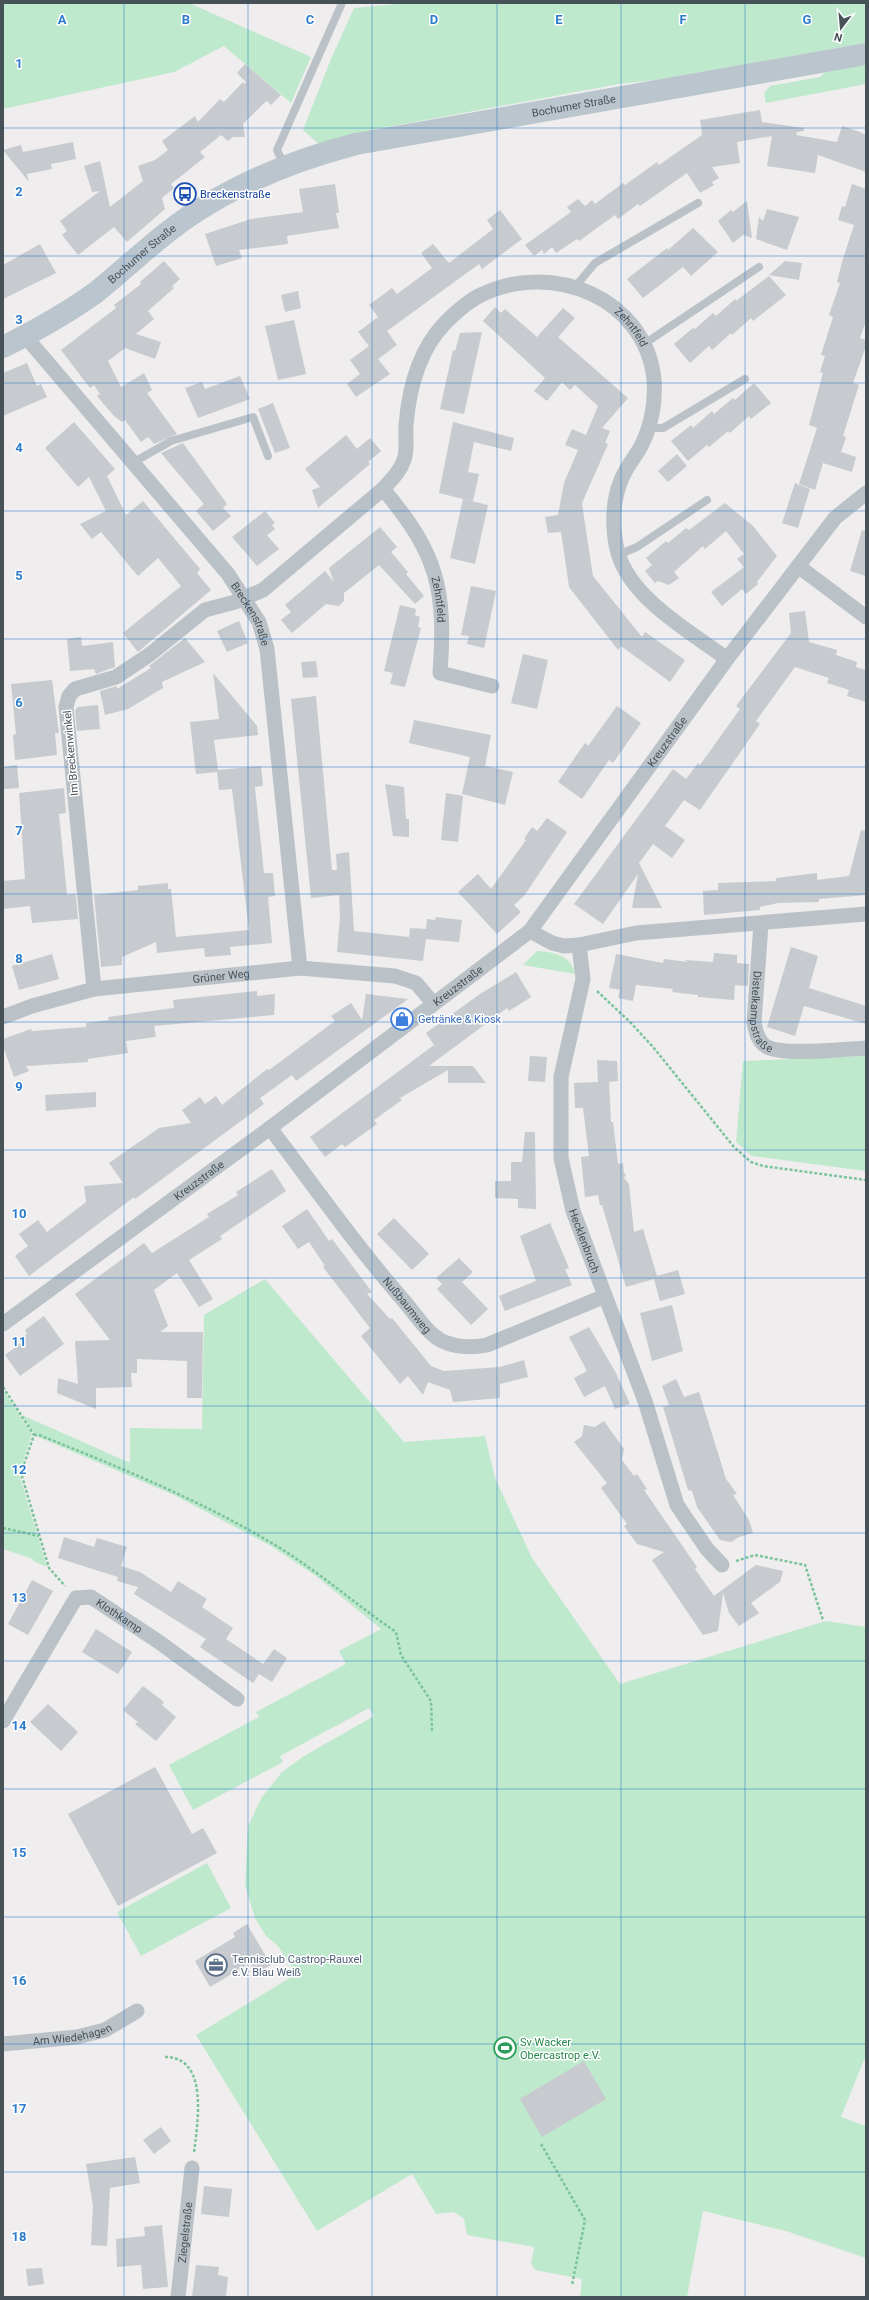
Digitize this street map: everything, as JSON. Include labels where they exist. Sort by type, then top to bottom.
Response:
[{"type":"main road","name":"Bochumer Straße","points":[[3,347],[66,313],[94,293],[193,213],[225,194],[284,166],[356,144],[866,54]]},
{"type":"street","name":"Zehntfeld","points":[[244,598],[263,590],[383,489],[397,473],[405,459],[408,402],[413,378],[423,355],[444,324],[462,308],[483,294],[500,288],[524,284],[555,282],[593,293],[609,302],[624,315],[644,344],[654,380],[654,406],[649,428],[641,447],[620,482],[615,502],[613,529],[618,555],[632,582],[654,606],[727,659]]},
{"type":"street","name":"Breckenstraße","points":[[25,336],[228,574],[259,622],[267,648],[300,968]]},
{"type":"street","name":"Zehntfeld","points":[[383,489],[415,529],[432,567],[440,600],[443,635],[440,673],[492,686]]},
{"type":"street","name":"Kreuzstraße","points":[[3,1324],[270,1128],[530,931],[727,659],[798,566],[835,518],[866,493]]},
{"type":"street","points":[[798,566],[866,617]]},
{"type":"street","name":"Im Breckenwinkel","points":[[94,990],[67,701],[75,689],[116,677],[149,655],[205,610],[244,598]]},
{"type":"street","points":[[530,931],[552,944],[564,946],[579,945],[636,933],[761,924],[866,914]]},
{"type":"street","name":"Distelkampstraße","points":[[761,924],[754,1023],[756,1035],[764,1045],[774,1050],[787,1052],[866,1048]]},
{"type":"street","name":"Hecklenbruch","points":[[579,945],[583,980],[561,1077],[561,1158],[573,1211],[645,1400],[677,1505],[707,1550],[722,1565]]},
{"type":"street","name":"Grüner Weg","points":[[3,1017],[32,1006],[94,990],[300,968],[395,976],[416,983],[434,1003]]},
{"type":"street","name":"Nußbaumweg","points":[[270,1128],[376,1269],[430,1331],[442,1340],[456,1346],[471,1348],[486,1345],[605,1296]]},
{"type":"street","name":"Klothkamp","points":[[76,1598],[91,1597],[159,1642],[237,1699]]},
{"type":"street","points":[[3,1721],[76,1598]]},
{"type":"street","name":"Am Wiedehagen","points":[[3,2044],[77,2038],[105,2030],[137,2011]]},
{"type":"street","name":"Ziegelstraße","points":[[178,2297],[192,2168]]},
{"type":"lane","points":[[284,166],[277,150],[342,3]]},
{"type":"lane","points":[[575,287],[595,263],[698,203]]},
{"type":"lane","points":[[644,344],[759,267]]},
{"type":"lane","points":[[649,428],[663,428],[745,379]]},
{"type":"lane","points":[[134,462],[171,441],[253,417],[268,456]]},
{"type":"lane","points":[[618,555],[637,547],[707,500]]},
{"type":"path","points":[[583,980],[630,1022],[734,1147],[751,1162],[776,1168],[866,1180]]},
{"type":"path","points":[[3,1387],[34,1435]]},
{"type":"path","points":[[34,1435],[21,1473],[49,1568],[76,1598]]},
{"type":"path","points":[[34,1435],[39,1435],[95,1457],[175,1492],[268,1541],[310,1568],[396,1632],[401,1655],[431,1700],[432,1732]]},
{"type":"path","points":[[3,1528],[40,1537]]},
{"type":"path","points":[[722,1565],[755,1556],[805,1565],[822,1620]]},
{"type":"path","points":[[165,2057],[174,2057],[182,2061],[196,2080],[198,2110],[192,2168]]},
{"type":"path","points":[[541,2144],[585,2220],[572,2285]]},
{"type":"green space","points":[[3,3],[189,3],[311,57],[291,103],[224,46],[174,72],[3,109]]},
{"type":"green space","points":[[407,3],[866,3],[866,43],[655,80],[619,84],[361,132],[319,144],[303,130],[331,59],[354,8]]},
{"type":"green space","points":[[866,65],[866,84],[766,103],[764,93],[770,86],[820,77],[825,72]]},
{"type":"green space","points":[[537,951],[549,952],[565,959],[570,963],[575,974],[523,965]]},
{"type":"green space","points":[[866,1056],[866,1171],[752,1156],[736,1142],[743,1061]]},
{"type":"green space","points":[[265,1279],[404,1442],[485,1436],[495,1478],[532,1558],[620,1684],[826,1621],[866,1627],[866,2055],[841,2117],[866,2126],[866,2258],[786,2231],[703,2211],[687,2297],[580,2297],[582,2279],[535,2270],[531,2264],[534,2247],[467,2235],[464,2219],[454,2212],[436,2214],[412,2174],[317,2231],[196,2035],[293,1976],[290,1972],[293,1969],[278,1946],[266,1936],[255,1918],[245,1885],[248,1826],[262,1797],[282,1772],[304,1756],[374,1716],[369,1708],[280,1756],[283,1762],[193,1810],[169,1765],[259,1717],[256,1712],[346,1664],[339,1651],[381,1629],[316,1576],[271,1546],[174,1495],[36,1436],[22,1415],[130,1463],[130,1428],[202,1429],[204,1315]]},
{"type":"green space","points":[[3,1390],[32,1434],[19,1474],[47,1567],[33,1561],[33,1559],[3,1549]]},
{"type":"green space","points":[[207,1863],[231,1908],[141,1956],[117,1912]]},
{"type":"building","points":[[245,64],[281,95],[271,105],[267,101],[263,104],[243,124],[245,137],[233,137],[228,141],[221,135],[200,152],[205,157],[171,184],[174,188],[162,198],[165,209],[127,242],[114,227],[78,255],[62,235],[67,231],[60,221],[100,191],[92,192],[84,166],[100,161],[110,207],[143,181],[138,166],[155,160],[168,150],[162,141],[195,116],[198,122],[220,99],[224,102],[243,82],[244,84],[246,82],[237,73]]},
{"type":"building","points":[[760,110],[762,122],[804,128],[804,131],[797,132],[796,135],[837,142],[842,126],[866,135],[866,172],[818,155],[815,173],[767,166],[772,136],[737,142],[740,163],[712,167],[719,178],[712,182],[714,185],[700,193],[687,173],[640,206],[638,204],[618,219],[615,215],[579,241],[577,239],[556,253],[552,247],[544,254],[542,250],[534,256],[525,245],[571,212],[567,207],[578,199],[585,206],[592,200],[595,204],[623,183],[625,185],[657,162],[659,165],[702,135],[700,120]]},
{"type":"building","points":[[73,142],[76,159],[51,164],[52,169],[27,174],[29,182],[3,150],[21,145],[23,152]]},
{"type":"building","points":[[335,184],[339,213],[336,213],[339,228],[287,236],[288,244],[239,250],[242,258],[216,266],[205,234],[251,219],[303,212],[299,189]]},
{"type":"building","points":[[852,184],[866,189],[866,321],[860,338],[866,340],[866,346],[853,383],[859,385],[843,436],[846,437],[841,452],[856,457],[852,472],[823,463],[815,490],[799,484],[817,428],[809,425],[823,373],[820,372],[825,356],[821,355],[833,317],[829,315],[840,283],[837,282],[842,262],[854,225],[838,220],[842,206],[845,207]]},
{"type":"building","points":[[747,201],[752,238],[743,235],[733,243],[718,221],[731,210],[733,212]]},
{"type":"building","points":[[767,209],[799,217],[787,250],[756,239],[759,217],[763,221]]},
{"type":"building","points":[[500,210],[522,239],[482,269],[479,264],[387,331],[397,345],[378,359],[390,374],[356,397],[347,384],[360,374],[350,360],[369,346],[358,332],[378,317],[369,305],[392,288],[397,294],[432,268],[421,253],[433,244],[449,263],[493,229],[487,220]]},
{"type":"building","points":[[693,228],[718,252],[691,276],[683,267],[643,298],[627,279],[667,248],[668,250]]},
{"type":"building","points":[[40,244],[56,273],[3,299],[3,265]]},
{"type":"building","points":[[164,261],[180,279],[172,286],[174,288],[148,311],[154,319],[136,334],[161,342],[155,359],[125,348],[108,361],[121,387],[144,373],[152,390],[147,393],[177,434],[154,444],[148,437],[141,442],[125,420],[122,422],[114,416],[97,396],[100,394],[94,385],[90,388],[61,350],[116,308],[114,305],[141,284],[140,282]]},
{"type":"building","points":[[785,261],[802,263],[799,280],[769,275]]},
{"type":"building","points":[[769,276],[786,295],[753,321],[751,318],[712,350],[709,346],[690,363],[674,344],[693,328],[695,329],[713,313],[716,316],[735,299],[736,301]]},
{"type":"building","points":[[298,291],[301,308],[285,312],[281,295]]},
{"type":"building","points":[[495,307],[501,313],[505,309],[537,337],[563,308],[575,318],[558,337],[628,398],[602,428],[610,431],[605,443],[608,444],[582,503],[585,524],[593,576],[642,637],[645,632],[685,660],[670,682],[621,646],[618,650],[569,587],[561,532],[548,533],[545,517],[558,515],[564,483],[578,450],[565,445],[572,429],[586,435],[598,406],[575,385],[570,390],[562,382],[547,401],[534,391],[545,378],[483,321]]},
{"type":"building","points":[[294,320],[306,374],[278,380],[265,326]]},
{"type":"building","points":[[482,332],[464,414],[440,409],[453,350],[455,351],[460,333]]},
{"type":"building","points":[[27,363],[37,386],[41,384],[47,397],[3,416],[3,373]]},
{"type":"building","points":[[240,376],[250,399],[198,418],[185,388],[202,382],[205,389]]},
{"type":"building","points":[[754,383],[771,403],[751,419],[749,416],[730,433],[728,431],[709,447],[707,445],[688,461],[671,441],[691,425],[693,428],[712,411],[714,414],[733,398],[735,400]]},
{"type":"building","points":[[273,403],[290,448],[275,453],[258,409]]},
{"type":"building","points":[[74,422],[115,469],[107,476],[126,515],[143,501],[200,569],[197,573],[211,590],[138,652],[123,633],[181,586],[158,558],[138,576],[101,532],[92,539],[80,524],[106,511],[89,477],[78,487],[45,448]]},
{"type":"building","points":[[453,422],[514,438],[511,451],[474,442],[468,472],[479,474],[473,501],[439,493]]},
{"type":"building","points":[[346,435],[357,449],[370,438],[381,451],[368,462],[370,464],[318,508],[312,490],[320,487],[305,469]]},
{"type":"building","points":[[183,443],[227,504],[223,508],[231,516],[213,531],[196,511],[204,504],[161,453]]},
{"type":"building","points":[[677,454],[687,466],[668,482],[658,471]]},
{"type":"building","points":[[795,483],[810,489],[798,528],[782,523]]},
{"type":"building","points":[[463,499],[488,505],[475,564],[450,558]]},
{"type":"building","points":[[725,503],[753,526],[777,556],[757,582],[758,584],[746,594],[742,589],[722,606],[711,592],[744,567],[737,559],[744,554],[726,531],[705,549],[703,546],[674,572],[679,578],[669,585],[658,581],[655,583],[645,571],[652,565],[646,558],[666,541],[668,543],[686,528],[689,530]]},
{"type":"building","points":[[265,511],[275,523],[272,525],[275,529],[267,535],[279,549],[257,566],[232,537]]},
{"type":"building","points":[[380,527],[397,547],[391,552],[408,572],[406,574],[424,596],[415,604],[379,565],[344,593],[344,601],[339,606],[326,604],[292,633],[281,620],[291,612],[285,605],[325,571],[334,582],[329,568]]},
{"type":"building","points":[[862,530],[866,531],[866,576],[850,571]]},
{"type":"building","points":[[471,586],[496,591],[484,648],[467,644],[469,636],[461,635]]},
{"type":"building","points":[[400,605],[416,609],[415,615],[420,617],[418,627],[421,628],[405,687],[390,684],[393,673],[384,671]]},
{"type":"building","points":[[805,611],[809,642],[837,650],[836,655],[857,662],[856,667],[866,670],[866,702],[847,696],[849,690],[827,683],[829,678],[795,667],[756,721],[760,724],[700,810],[684,800],[665,826],[685,840],[672,858],[653,844],[639,863],[662,908],[632,908],[638,874],[603,924],[574,904],[673,769],[686,779],[698,763],[700,765],[740,709],[736,706],[791,633],[789,613]]},
{"type":"building","points":[[239,621],[248,643],[227,652],[217,631]]},
{"type":"building","points":[[81,637],[82,646],[113,642],[115,667],[96,674],[94,669],[70,671],[67,639]]},
{"type":"building","points":[[185,638],[205,662],[162,682],[163,688],[128,709],[105,715],[100,691],[117,686],[117,689],[151,668],[149,666]]},
{"type":"building","points":[[523,654],[548,660],[537,709],[511,703]]},
{"type":"building","points":[[316,661],[318,677],[303,678],[301,662]]},
{"type":"building","points":[[213,673],[257,726],[258,735],[214,740],[218,770],[261,766],[263,786],[255,787],[264,873],[273,873],[275,896],[268,897],[272,943],[230,947],[231,955],[205,957],[204,948],[157,953],[156,942],[122,957],[122,965],[101,967],[94,895],[138,890],[138,886],[168,883],[168,889],[171,889],[176,937],[249,930],[232,789],[219,790],[217,772],[196,774],[190,722],[219,719]]},
{"type":"building","points":[[52,680],[59,733],[55,733],[57,755],[15,760],[13,735],[16,734],[11,684]]},
{"type":"building","points":[[316,696],[332,870],[337,870],[336,854],[349,852],[354,931],[409,937],[410,928],[426,929],[427,919],[435,920],[436,917],[462,920],[459,942],[426,939],[423,961],[337,952],[340,917],[339,895],[311,898],[291,699]]},
{"type":"building","points":[[98,705],[100,729],[77,731],[75,710],[78,707]]},
{"type":"building","points":[[617,706],[641,723],[613,763],[609,760],[582,799],[558,782],[585,743],[588,746]]},
{"type":"building","points":[[414,720],[491,735],[485,766],[513,772],[505,805],[462,794],[470,757],[409,743]]},
{"type":"building","points":[[17,765],[19,788],[4,789],[3,767]]},
{"type":"building","points":[[385,784],[404,787],[406,819],[409,819],[409,837],[393,836]]},
{"type":"building","points":[[64,788],[66,813],[59,814],[67,895],[75,894],[76,896],[78,919],[32,923],[30,906],[3,909],[3,881],[25,879],[19,793]]},
{"type":"building","points":[[446,793],[463,796],[458,842],[441,840]]},
{"type":"building","points":[[547,818],[567,832],[524,896],[514,905],[521,912],[497,934],[458,892],[478,874],[491,889],[526,840],[524,839],[532,827],[537,831]]},
{"type":"building","points":[[861,830],[866,831],[866,895],[819,899],[819,902],[778,903],[760,907],[760,910],[704,915],[703,891],[718,890],[718,883],[776,881],[776,878],[817,873],[817,880],[849,876]]},
{"type":"building","points":[[791,947],[818,956],[809,988],[866,1006],[866,1024],[804,1006],[795,1036],[767,1027]]},
{"type":"building","points":[[714,953],[737,955],[737,963],[749,964],[748,986],[735,985],[734,1000],[698,997],[698,995],[672,992],[673,989],[636,985],[633,1001],[618,998],[620,990],[609,988],[616,954],[663,963],[664,959],[688,962],[685,960],[713,962]]},
{"type":"building","points":[[52,954],[59,979],[19,990],[12,966]]},
{"type":"building","points":[[516,972],[531,997],[509,1011],[507,1008],[429,1066],[473,1066],[486,1083],[448,1083],[448,1070],[400,1098],[402,1100],[374,1120],[377,1124],[345,1147],[342,1144],[325,1157],[310,1137],[434,1045],[426,1033],[480,994]]},
{"type":"building","points":[[257,991],[257,996],[275,994],[274,1015],[154,1026],[156,1037],[126,1041],[128,1053],[88,1059],[88,1062],[26,1066],[29,1071],[14,1077],[3,1046],[3,1039],[31,1029],[32,1031],[86,1027],[86,1023],[109,1020],[108,1017],[174,1008],[173,1000]]},
{"type":"building","points":[[366,994],[408,999],[296,1081],[292,1075],[260,1098],[264,1104],[135,1199],[134,1197],[29,1276],[15,1256],[28,1246],[19,1234],[38,1220],[47,1232],[86,1202],[84,1186],[123,1183],[109,1163],[159,1128],[191,1123],[182,1110],[200,1097],[205,1104],[216,1096],[222,1105],[267,1069],[269,1070],[335,1021],[331,1016],[351,1003],[362,1020]]},
{"type":"building","points":[[530,1056],[547,1057],[545,1082],[528,1081]]},
{"type":"building","points":[[597,1060],[617,1061],[618,1081],[609,1082],[611,1122],[613,1122],[618,1164],[623,1163],[624,1173],[626,1175],[624,1178],[629,1184],[634,1232],[643,1229],[657,1276],[678,1270],[685,1294],[660,1301],[654,1279],[626,1287],[598,1195],[585,1197],[581,1157],[589,1156],[583,1108],[575,1108],[574,1083],[598,1082]]},
{"type":"building","points":[[96,1092],[96,1107],[46,1111],[45,1095]]},
{"type":"building","points":[[525,1132],[535,1132],[536,1209],[518,1208],[518,1199],[495,1198],[495,1181],[511,1181],[511,1162],[522,1162]]},
{"type":"building","points":[[272,1169],[286,1191],[220,1236],[222,1239],[189,1260],[213,1299],[199,1307],[177,1273],[154,1290],[168,1326],[160,1332],[203,1332],[202,1398],[187,1398],[187,1361],[137,1359],[137,1373],[131,1373],[132,1387],[96,1388],[96,1409],[57,1393],[58,1378],[78,1384],[75,1341],[110,1340],[75,1294],[144,1243],[152,1253],[209,1217],[207,1214],[238,1195],[236,1192]]},
{"type":"building","points":[[307,1209],[329,1241],[332,1239],[372,1292],[367,1294],[390,1319],[392,1318],[431,1366],[444,1371],[500,1367],[524,1360],[528,1377],[500,1384],[500,1398],[453,1402],[450,1390],[428,1382],[423,1395],[408,1376],[400,1384],[361,1336],[370,1328],[323,1267],[325,1266],[309,1242],[298,1249],[282,1226]]},
{"type":"building","points":[[394,1218],[429,1254],[412,1270],[377,1234]]},
{"type":"building","points":[[550,1223],[569,1268],[565,1269],[572,1285],[505,1311],[499,1296],[536,1281],[520,1236]]},
{"type":"building","points":[[459,1258],[473,1272],[462,1282],[488,1309],[471,1325],[437,1289],[442,1284],[436,1278]]},
{"type":"building","points":[[672,1305],[683,1351],[652,1361],[640,1313]]},
{"type":"building","points":[[44,1316],[64,1344],[20,1376],[5,1355],[24,1341],[22,1338],[27,1334],[25,1330]]},
{"type":"building","points":[[589,1327],[616,1373],[630,1404],[615,1409],[605,1386],[584,1397],[574,1378],[587,1371],[569,1337]]},
{"type":"building","points":[[676,1379],[684,1397],[699,1392],[726,1479],[737,1494],[733,1495],[749,1520],[753,1533],[739,1537],[731,1542],[720,1540],[697,1507],[692,1491],[688,1490],[663,1407],[669,1405],[662,1386]]},
{"type":"building","points":[[604,1421],[624,1449],[622,1460],[634,1476],[637,1474],[647,1489],[644,1490],[697,1567],[695,1569],[714,1596],[756,1565],[783,1571],[780,1582],[751,1603],[759,1613],[739,1626],[729,1613],[723,1593],[718,1631],[703,1635],[652,1560],[664,1552],[637,1544],[624,1526],[627,1524],[601,1488],[607,1483],[574,1442],[582,1436],[584,1425],[595,1427]]},
{"type":"building","points":[[64,1537],[94,1547],[97,1538],[127,1547],[121,1566],[140,1572],[171,1592],[178,1581],[207,1599],[202,1607],[233,1628],[226,1639],[263,1664],[274,1649],[287,1658],[272,1682],[259,1674],[253,1683],[200,1647],[206,1639],[134,1594],[138,1587],[117,1581],[118,1577],[58,1558]]},
{"type":"building","points":[[32,1580],[53,1591],[28,1635],[8,1624]]},
{"type":"building","points":[[96,1629],[132,1652],[118,1674],[82,1652]]},
{"type":"building","points":[[143,1686],[164,1702],[162,1705],[176,1717],[156,1741],[135,1724],[138,1722],[123,1710]]},
{"type":"building","points":[[48,1704],[78,1732],[61,1751],[30,1722]]},
{"type":"building","points":[[155,1767],[192,1834],[203,1828],[217,1853],[118,1906],[68,1814]]},
{"type":"building","points":[[247,1924],[271,1965],[256,1974],[250,1963],[210,1987],[195,1961],[235,1937],[233,1933]]},
{"type":"building","points":[[584,2061],[606,2099],[542,2137],[520,2099]]},
{"type":"building","points":[[161,2127],[171,2141],[154,2154],[143,2140]]},
{"type":"building","points":[[135,2157],[140,2183],[110,2188],[107,2246],[91,2245],[93,2206],[86,2164]]},
{"type":"building","points":[[204,2186],[232,2189],[229,2217],[201,2214]]},
{"type":"building","points":[[162,2225],[168,2287],[143,2289],[141,2265],[117,2267],[116,2239],[145,2236],[144,2227]]},
{"type":"building","points":[[196,2265],[219,2267],[218,2275],[228,2277],[226,2297],[192,2297]]},
{"type":"building","points":[[42,2268],[44,2284],[28,2286],[26,2269]]},
{"type":"place","name":"Breckenstraße","points":[[185,194]]},
{"type":"place","name":"Getränke & Kiosk","points":[[402,1019]]},
{"type":"place","name":"Tennisclub Castrop-Rauxel e.V. Blau Weiß","points":[[216,1965]]},
{"type":"place","name":"Sv Wacker Obercastrop e.V.","points":[[505,2048]]}]
